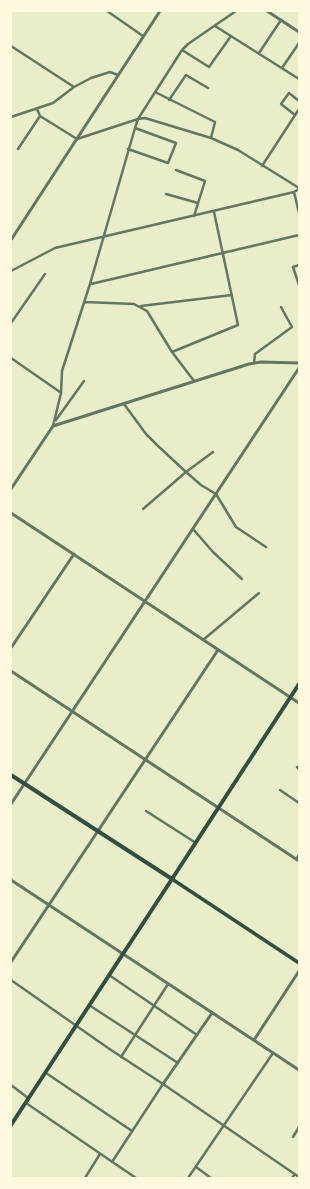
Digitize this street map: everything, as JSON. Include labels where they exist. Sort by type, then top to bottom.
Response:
[{"type":"main road","points":[[11,1126],[89,1005],[124,955],[299,684]]},
{"type":"main road","points":[[11,775],[299,963]]},
{"type":"street","points":[[106,11],[144,36]]},
{"type":"street","points":[[11,240],[160,11]]},
{"type":"street","points":[[54,424],[61,392],[62,372],[85,302],[128,148],[138,119],[182,50],[188,44],[236,11]]},
{"type":"street","points":[[266,11],[299,32]]},
{"type":"street","points":[[259,53],[281,20]]},
{"type":"street","points":[[215,26],[299,79]]},
{"type":"street","points":[[182,50],[209,67],[231,36]]},
{"type":"street","points":[[282,68],[299,43]]},
{"type":"street","points":[[11,46],[74,87]]},
{"type":"street","points":[[11,117],[53,103],[74,87],[91,78],[110,72],[118,75]]},
{"type":"street","points":[[169,100],[186,75],[208,88]]},
{"type":"street","points":[[155,92],[215,122],[211,138]]},
{"type":"street","points":[[295,115],[281,104],[289,93],[299,101]]},
{"type":"street","points":[[37,109],[40,116],[77,139]]},
{"type":"street","points":[[262,166],[299,109]]},
{"type":"street","points":[[18,149],[40,116]]},
{"type":"street","points":[[11,271],[55,248],[214,212],[294,192],[299,189],[238,150],[211,138],[145,118],[77,139]]},
{"type":"street","points":[[128,148],[168,163],[176,143],[135,128]]},
{"type":"street","points":[[176,170],[205,181],[194,216]]},
{"type":"street","points":[[294,192],[299,213]]},
{"type":"street","points":[[166,194],[198,203]]},
{"type":"street","points":[[172,352],[238,325],[214,212]]},
{"type":"street","points":[[90,284],[299,235]]},
{"type":"street","points":[[299,265],[293,267],[299,286]]},
{"type":"street","points":[[11,323],[45,274]]},
{"type":"street","points":[[85,302],[134,304],[141,306],[232,295]]},
{"type":"street","points":[[141,306],[152,318],[172,352],[194,381]]},
{"type":"street","points":[[254,363],[255,354],[292,327],[281,307]]},
{"type":"street","points":[[11,358],[61,392]]},
{"type":"street","points":[[54,424],[124,404],[254,363],[299,363]]},
{"type":"street","points":[[11,804],[299,368]]},
{"type":"street","points":[[11,489],[84,382]]},
{"type":"street","points":[[124,404],[146,434],[201,485],[216,494],[236,527],[266,547]]},
{"type":"street","points":[[143,509],[186,472],[213,452]]},
{"type":"street","points":[[11,513],[299,703]]},
{"type":"street","points":[[193,529],[213,552],[242,579]]},
{"type":"street","points":[[11,648],[74,554]]},
{"type":"street","points":[[203,640],[259,593]]},
{"type":"street","points":[[11,962],[218,650]]},
{"type":"street","points":[[11,671],[298,860],[299,855]]},
{"type":"street","points":[[280,790],[299,802]]},
{"type":"street","points":[[146,811],[196,843]]},
{"type":"street","points":[[12,881],[299,1070]]},
{"type":"street","points":[[254,1040],[299,971]]},
{"type":"street","points":[[109,975],[197,1035]]},
{"type":"street","points":[[11,980],[121,1057],[299,1177]]},
{"type":"street","points":[[121,1057],[168,984]]},
{"type":"street","points":[[89,1005],[134,1036],[178,1063]]},
{"type":"street","points":[[112,1162],[132,1130],[212,1013]]},
{"type":"street","points":[[188,1178],[274,1053]]},
{"type":"street","points":[[45,1072],[132,1130]]},
{"type":"street","points":[[11,1085],[29,1098]]},
{"type":"street","points":[[26,1103],[136,1178]]},
{"type":"street","points":[[293,1137],[299,1127]]},
{"type":"street","points":[[85,1178],[100,1154]]},
{"type":"street","points":[[196,1167],[212,1178]]},
{"type":"street","points":[[292,1178],[295,1174]]}]
